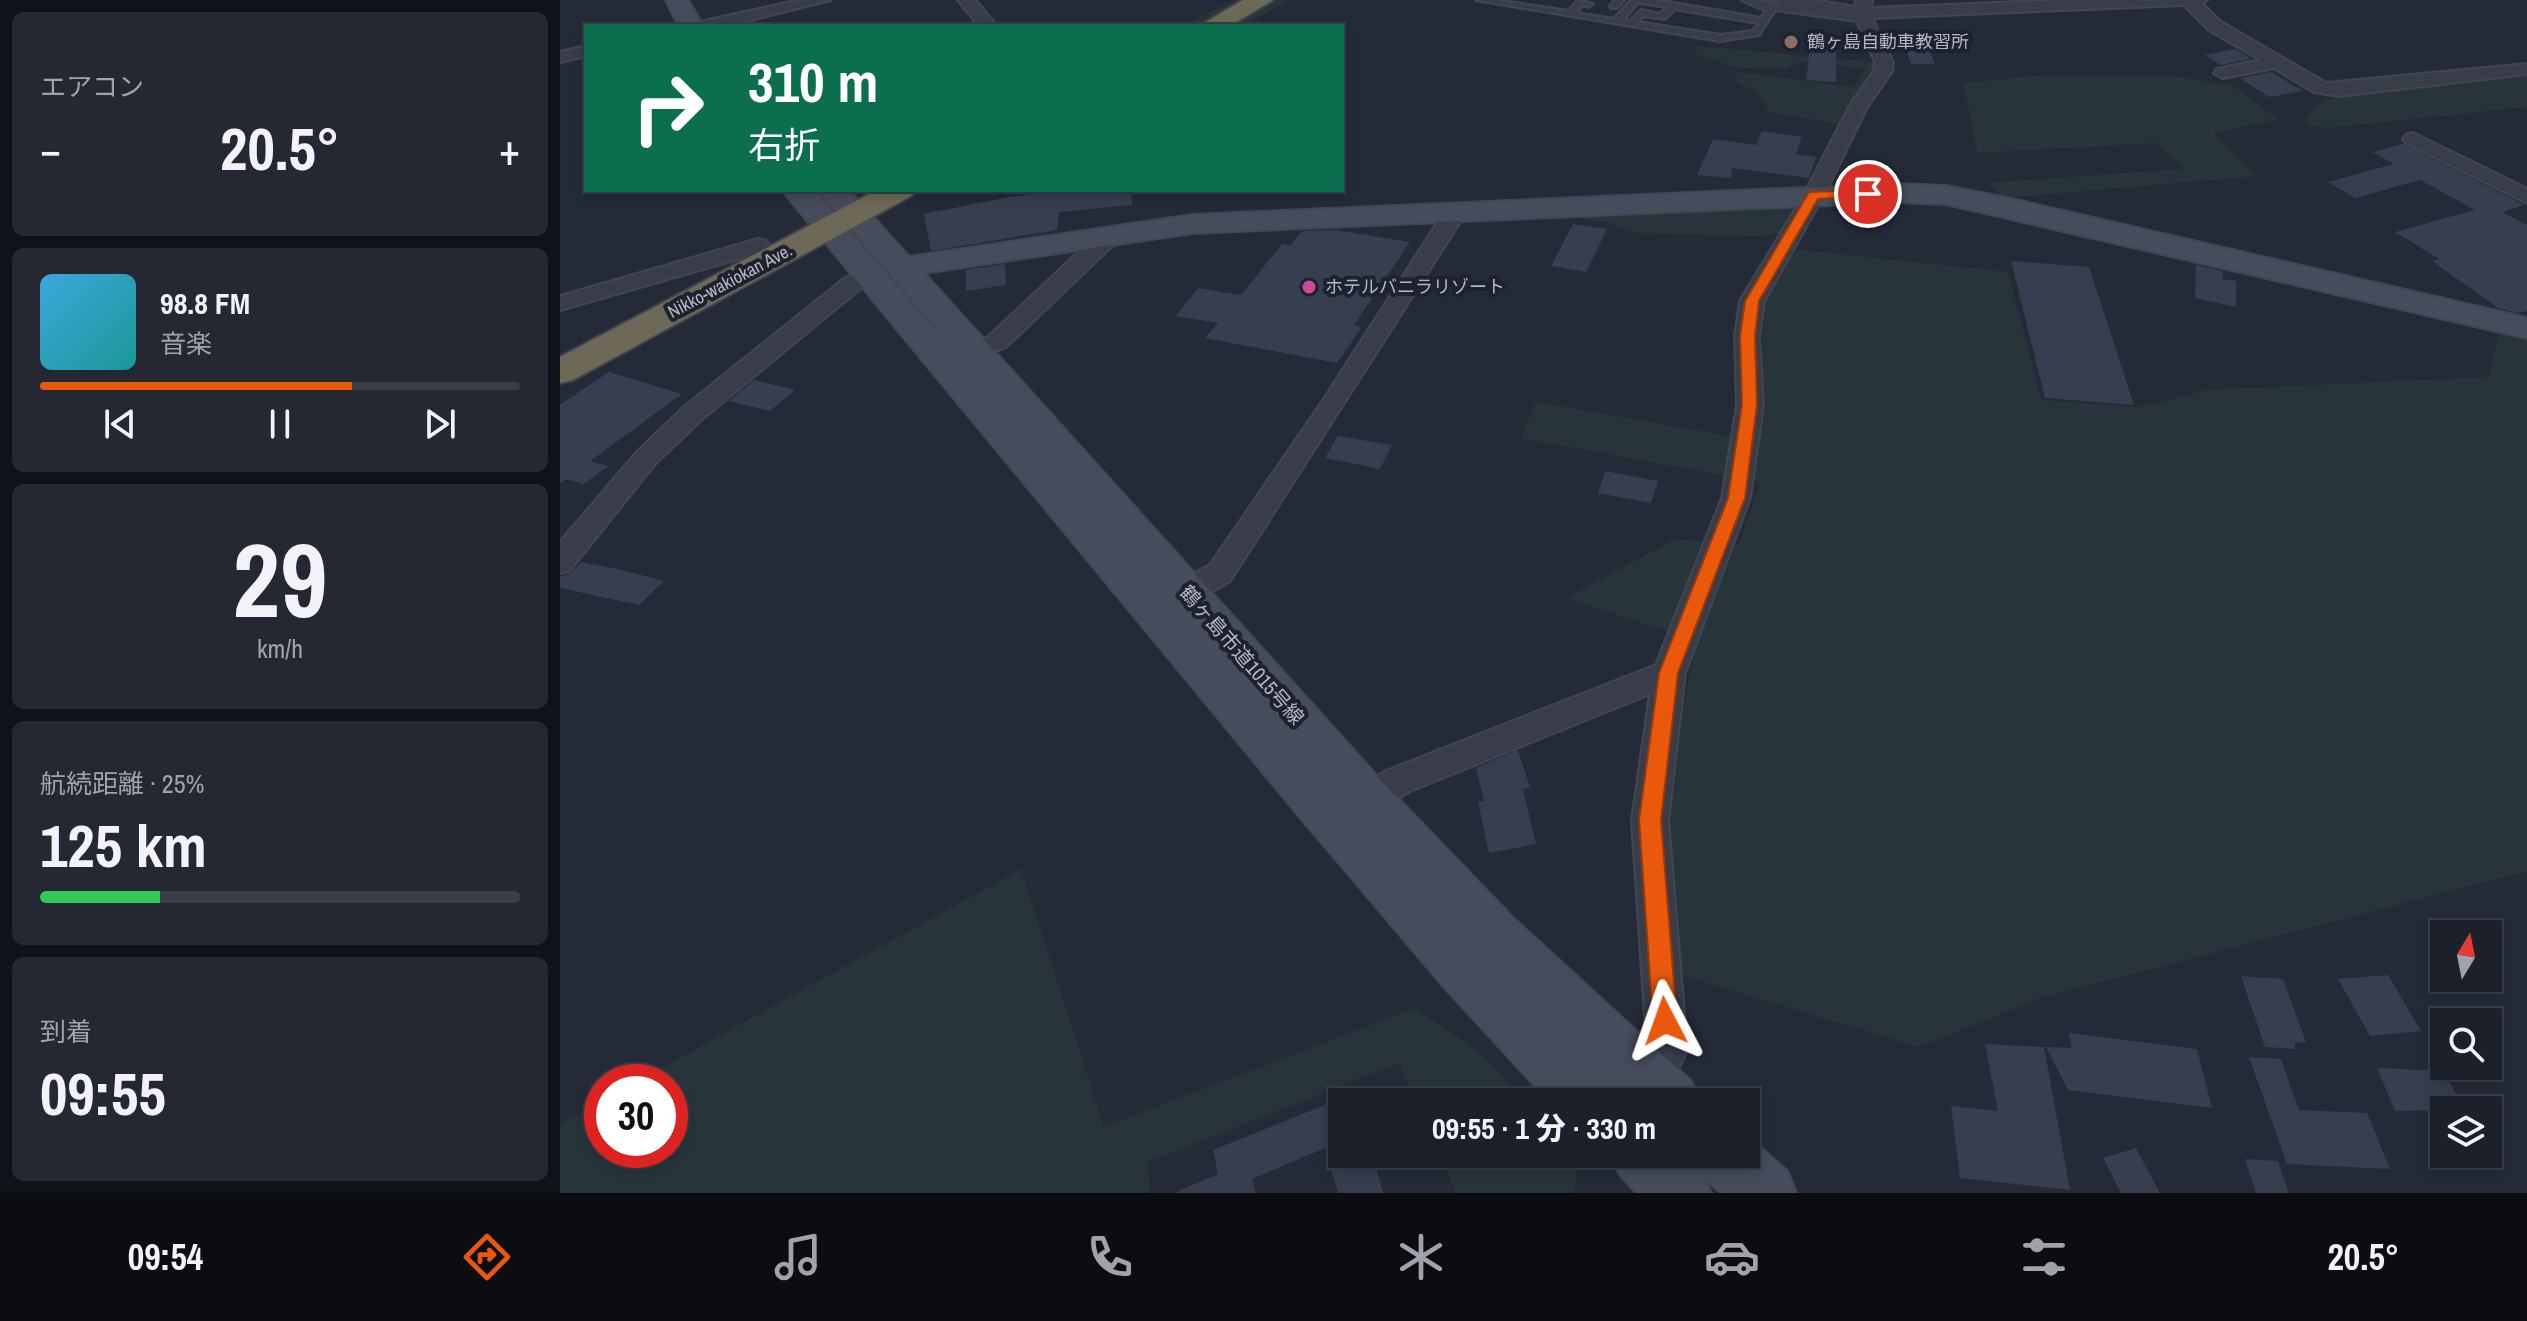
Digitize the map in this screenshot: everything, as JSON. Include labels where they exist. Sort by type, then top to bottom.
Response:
[{"type":"highway","points":[[1214,24],[1249,2]]},
{"type":"highway","name":"Nikko-wakiokan Ave.","points":[[560,372],[838,211],[894,192]]},
{"type":"street","points":[[655,0],[667,24]]},
{"type":"street","points":[[677,0],[690,24]]},
{"type":"street","points":[[713,24],[823,0]]},
{"type":"street","points":[[966,0],[986,24]]},
{"type":"street","points":[[1772,10],[1864,11],[2195,1],[2215,26],[2314,86],[2339,90],[2527,69]]},
{"type":"street","points":[[1661,1088],[1667,1050],[1650,820],[1669,673],[1736,498],[1750,405],[1747,336],[1752,301],[1814,195],[1858,107],[1883,71],[1884,62],[1864,11]]},
{"type":"street","points":[[560,57],[584,51]]},
{"type":"street","points":[[2223,73],[2273,63]]},
{"type":"street","points":[[2413,139],[2527,197]]},
{"type":"street","name":"鶴ヶ島市道1015号線","points":[[801,192],[838,211],[1316,801],[1464,970],[1577,1088]]},
{"type":"street","points":[[560,562],[646,458],[693,413],[853,283],[886,270],[1192,224],[1814,195],[1895,193],[1961,198],[2527,328]]},
{"type":"street","points":[[1187,591],[1220,573],[1456,211]]},
{"type":"street","points":[[975,351],[997,342],[1108,237]]},
{"type":"street","points":[[560,303],[758,246]]},
{"type":"street","name":"鶴ヶ島市道1015号線","points":[[886,270],[975,351],[1368,800],[1492,934],[1656,1088]]},
{"type":"street","points":[[1368,800],[1398,781],[1669,673]]},
{"type":"street","points":[[1655,1168],[1680,1193]]},
{"type":"street","points":[[1738,1168],[1765,1193]]},
{"type":"lane","points":[[1480,0],[1667,32],[1746,37],[1756,33],[1772,10]]},
{"type":"lane","points":[[1556,12],[1560,0]]},
{"type":"lane","points":[[1616,22],[1638,0],[1673,6],[1710,5],[1772,10]]},
{"type":"lane","points":[[1746,0],[1772,10]]},
{"type":"lane","points":[[1570,14],[1581,2],[1589,4]]},
{"type":"lane","points":[[1710,5],[1748,19]]},
{"type":"lane","points":[[1689,35],[1710,5]]},
{"type":"lane","points":[[1631,25],[1641,13],[1662,17],[1673,6]]},
{"type":"lane","points":[[1667,32],[1689,6]]},
{"type":"lane","points":[[1715,24],[1741,28],[1748,19],[1772,10]]},
{"type":"shaded area","points":[[1233,0],[1289,0],[1248,24],[1187,24]]},
{"type":"shaded area","points":[[1698,46],[1876,62],[1845,125],[1769,112],[1758,93],[1735,81],[1737,72],[1854,87],[1866,68],[1798,62],[1786,69],[1731,66],[1694,53]]},
{"type":"shaded area","points":[[2527,67],[2527,107],[2327,128],[2304,124],[2315,106],[2343,94]]},
{"type":"shaded area","points":[[2043,75],[2166,75],[2233,86],[2278,119],[2214,133],[2257,176],[2003,198],[1988,183],[2184,169],[2156,143],[1977,153],[1964,83]]},
{"type":"shaded area","points":[[1797,201],[1796,218],[1788,232],[1756,236],[1636,233],[1580,218],[1573,211]]},
{"type":"shaded area","points":[[1791,249],[2008,272],[2041,400],[2141,407],[2207,390],[2489,377],[2499,333],[2527,339],[2527,871],[2040,998],[1919,1047],[1681,975],[1661,819],[1696,641],[1566,598],[1675,539],[1739,545],[1760,482],[1521,438],[1536,402],[1740,438],[1761,382],[1763,305]]},
{"type":"shaded area","points":[[1021,869],[1104,1127],[1415,1008],[1483,1055],[1513,1088],[1410,1088],[1399,1063],[1336,1088],[1328,1088],[1328,1091],[1148,1162],[1150,1193],[560,1193],[560,1124],[584,1111],[584,1168],[688,1168],[688,1064],[669,1064]]},
{"type":"shaded area","points":[[1445,1168],[1577,1168],[1574,1193],[1456,1193]]},
{"type":"building","points":[[1899,31],[1922,31],[1935,64],[1911,64]]},
{"type":"building","points":[[1810,48],[1836,50],[1836,82],[1806,80]]},
{"type":"building","points":[[2236,49],[2251,59],[2221,65],[2205,55]]},
{"type":"building","points":[[2271,72],[2303,91],[2269,97],[2240,78]]},
{"type":"building","points":[[1762,131],[1802,137],[1796,154],[1816,157],[1809,178],[1732,168],[1731,178],[1697,175],[1713,139],[1756,145]]},
{"type":"building","points":[[2403,144],[2524,205],[2502,212],[2527,225],[2527,311],[2517,313],[2498,308],[2432,261],[2439,259],[2395,232],[2475,210],[2420,180],[2355,198],[2328,182],[2394,164],[2372,152]]},
{"type":"building","points":[[1053,192],[1131,192],[1132,205],[1059,212],[1057,230],[931,251],[924,214],[1009,197]]},
{"type":"building","points":[[1573,224],[1607,229],[1586,272],[1551,266]]},
{"type":"building","points":[[1336,230],[1410,242],[1354,325],[1362,327],[1337,363],[1205,338],[1218,323],[1176,316],[1198,288],[1241,295],[1282,244],[1291,245],[1302,231]]},
{"type":"building","points":[[2011,261],[2089,267],[2134,405],[2045,398]]},
{"type":"building","points":[[1005,264],[1006,285],[966,291],[966,270]]},
{"type":"building","points":[[2196,265],[2223,271],[2223,279],[2236,281],[2236,307],[2195,298]]},
{"type":"building","points":[[609,372],[682,394],[590,461],[608,466],[584,484],[566,479],[560,483],[560,405]]},
{"type":"building","points":[[754,380],[795,390],[770,411],[729,401]]},
{"type":"building","points":[[1338,436],[1392,445],[1380,469],[1325,458]]},
{"type":"building","points":[[1605,471],[1658,481],[1651,503],[1598,493]]},
{"type":"building","points":[[581,562],[664,581],[639,605],[560,588],[560,577],[572,572]]},
{"type":"building","points":[[1518,750],[1530,788],[1523,789],[1536,844],[1489,853],[1478,802],[1484,801],[1476,768]]},
{"type":"building","points":[[2388,975],[2421,1031],[2370,1036],[2338,979]]},
{"type":"building","points":[[2241,976],[2283,979],[2306,1042],[2295,1043],[2295,1049],[2265,1047]]},
{"type":"building","points":[[2069,1033],[2197,1049],[2212,1108],[2068,1090],[2046,1047],[2072,1048]]},
{"type":"building","points":[[1985,1044],[2044,1047],[2070,1190],[1960,1178],[1951,1106],[1998,1111]]},
{"type":"building","points":[[2249,1057],[2281,1059],[2299,1110],[2367,1113],[2390,1169],[2287,1164]]},
{"type":"building","points":[[2377,1068],[2430,1070],[2430,1080],[2449,1080],[2457,1096],[2430,1096],[2430,1110],[2395,1111]]},
{"type":"building","points":[[1328,1104],[1328,1158],[1325,1148],[1252,1179],[1256,1193],[1174,1193],[1218,1174],[1213,1150]]},
{"type":"building","points":[[2136,1148],[2160,1193],[2121,1193],[2103,1158]]},
{"type":"building","points":[[2245,1159],[2278,1161],[2289,1193],[2256,1193]]},
{"type":"building","points":[[1331,1168],[1376,1168],[1383,1193],[1338,1193]]},
{"type":"place","name":"鶴ヶ島自動車教習所","points":[[1791,42]]},
{"type":"place","name":"ホテルバニラリゾート","points":[[1309,287]]},
{"type":"route","points":[[1665,1021],[1650,820],[1669,673],[1736,498],[1750,405],[1747,336],[1752,301],[1814,195],[1868,194]]}]
